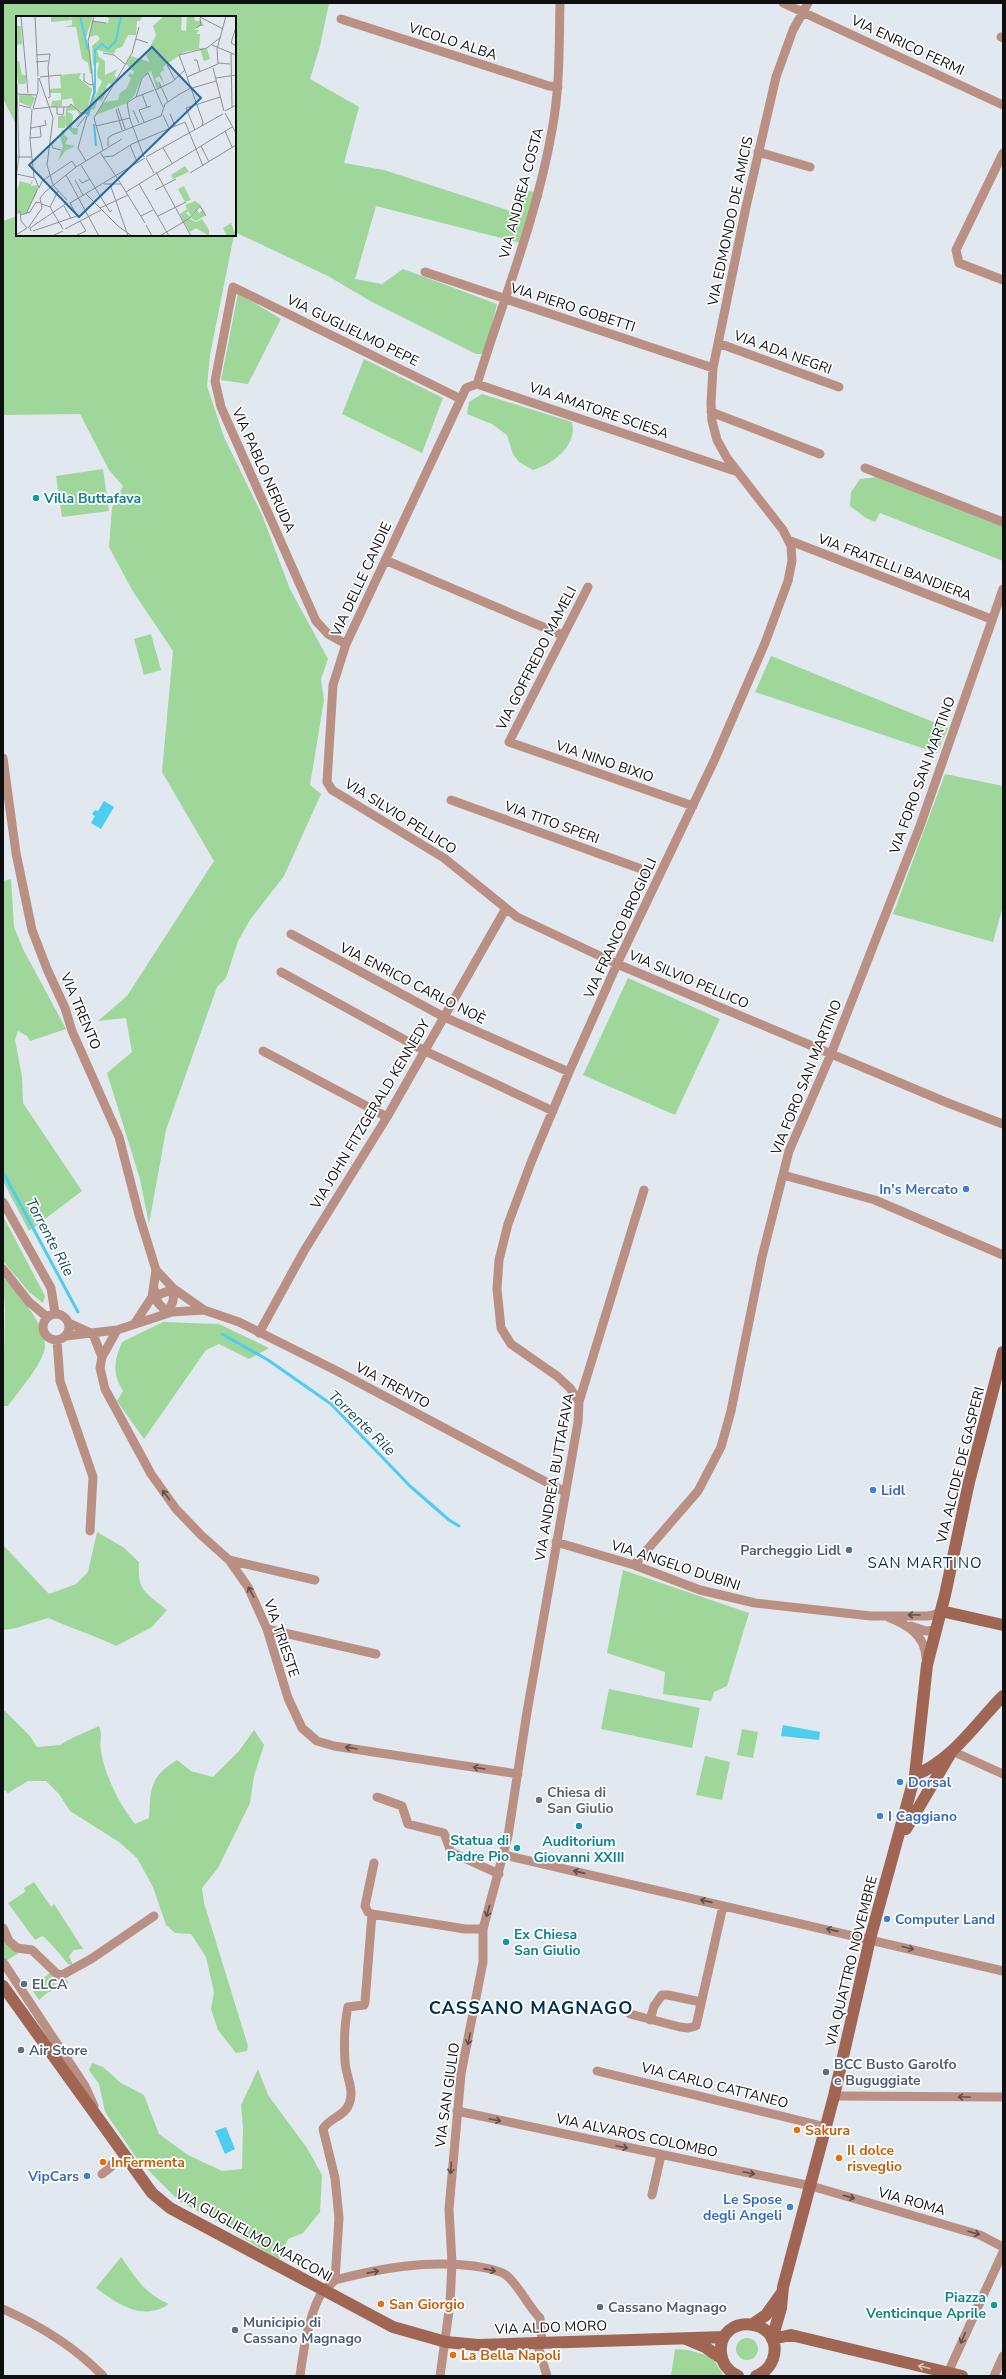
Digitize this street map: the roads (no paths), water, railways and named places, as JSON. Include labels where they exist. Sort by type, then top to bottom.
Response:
[{"type":"main road","name":"VIA ALCIDE DE GASPERI","points":[[915,1775],[927,1666],[941,1611],[967,1491],[1003,1352]]},
{"type":"main road","points":[[941,1611],[1003,1625]]},
{"type":"main road","points":[[915,1775],[927,1771],[952,1751],[1003,1696]]},
{"type":"main road","points":[[892,1855],[911,1818],[952,1751]]},
{"type":"main road","name":"VIA QUATTRO NOVEMBRE","points":[[756,2376],[767,2369],[772,2362],[774,2347],[772,2339],[782,2304],[782,2293],[834,2096],[870,1939],[915,1775]]},
{"type":"main road","name":"VIA GUGLIELMO MARCONI","points":[[3,1986],[152,2193],[170,2208],[393,2327],[446,2342]]},
{"type":"main road","name":"VIA QUATTRO NOVEMBRE","points":[[724,2337],[736,2326],[753,2324],[766,2315],[782,2293]]},
{"type":"main road","points":[[776,2322],[790,2335]]},
{"type":"main road","points":[[753,2324],[764,2330],[772,2339],[790,2335],[962,2376]]},
{"type":"main road","points":[[724,2337],[720,2351],[721,2358],[730,2372],[738,2376]]},
{"type":"main road","name":"VIA ALDO MORO","points":[[446,2342],[478,2345],[724,2337]]},
{"type":"main road","name":"VIA ALDO MORO","points":[[681,2338],[705,2347],[721,2358]]},
{"type":"street","name":"VIA ANDREA COSTA","points":[[477,384],[504,299],[521,252],[546,158],[558,87],[560,3]]},
{"type":"street","points":[[783,3],[802,12]]},
{"type":"street","name":"VIA EDMONDO DE AMICIS","points":[[727,458],[717,440],[711,412],[713,368],[758,152],[776,77],[793,30],[808,3]]},
{"type":"street","name":"VIA ENRICO FERMI","points":[[802,12],[1003,105]]},
{"type":"street","name":"VICOLO ALBA","points":[[341,19],[549,86],[558,87]]},
{"type":"street","points":[[758,152],[810,167]]},
{"type":"street","points":[[1003,153],[956,250],[959,263],[1003,280]]},
{"type":"street","name":"VIA PIERO GOBETTI","points":[[425,272],[713,368]]},
{"type":"street","name":"VIA GUGLIELMO PEPE","points":[[233,287],[461,399]]},
{"type":"street","name":"VIA PABLO NERUDA","points":[[233,287],[215,381],[221,407],[316,621],[328,634],[346,644]]},
{"type":"street","name":"VIA ADA NEGRI","points":[[718,343],[839,387]]},
{"type":"street","points":[[461,399],[466,388],[477,384]]},
{"type":"street","name":"VIA AMATORE SCIESA","points":[[477,384],[735,471]]},
{"type":"street","name":"VIA DELLE CANDIE","points":[[327,782],[333,685],[346,644],[461,399]]},
{"type":"street","points":[[711,412],[820,454]]},
{"type":"street","name":"VIA FRANCO BROGIOLI","points":[[579,1402],[570,1388],[557,1376],[511,1344],[501,1328],[497,1312],[499,1260],[508,1224],[532,1160],[569,1072],[657,875],[693,806],[765,643],[788,581],[792,561],[791,546],[771,514],[735,471],[727,458]]},
{"type":"street","points":[[865,468],[1003,522]]},
{"type":"street","name":"VIA FRATELLI BANDIERA","points":[[788,540],[991,620]]},
{"type":"street","points":[[385,560],[562,636]]},
{"type":"street","name":"VIA GOFFREDO MAMELI","points":[[509,742],[588,587]]},
{"type":"street","name":"VIA FORO SAN MARTINO","points":[[634,1565],[698,1491],[721,1447],[731,1411],[762,1257],[789,1151],[830,1054],[920,826],[1003,589]]},
{"type":"street","name":"VIA NINO BIXIO","points":[[509,742],[693,806]]},
{"type":"street","name":"VIA TRENTO","points":[[3,758],[16,853],[32,930],[47,969],[65,1008],[72,1031],[120,1137],[138,1215],[156,1270],[154,1293],[135,1323]]},
{"type":"street","name":"VIA SILVIO PELLICO","points":[[327,782],[332,790],[444,858],[505,910],[517,917],[617,964],[830,1054],[1003,1124]]},
{"type":"street","name":"VIA TITO SPERI","points":[[451,800],[644,870]]},
{"type":"street","name":"VIA JOHN FITZGERALD KENNEDY","points":[[259,1333],[304,1251],[387,1117],[505,910]]},
{"type":"street","name":"VIA ENRICO CARLO NOÈ","points":[[291,934],[444,1017],[569,1072]]},
{"type":"street","points":[[281,972],[425,1052],[553,1111]]},
{"type":"street","points":[[263,1051],[387,1117]]},
{"type":"street","points":[[783,1175],[875,1200],[1003,1255]]},
{"type":"street","name":"VIA ANDREA BUTTAFAVA","points":[[518,1774],[556,1542],[578,1422],[579,1402],[644,1190]]},
{"type":"street","points":[[3,1202],[51,1288],[51,1315],[43,1325],[48,1337],[61,1338],[93,1334]]},
{"type":"street","points":[[3,1268],[29,1302],[51,1315],[64,1316],[69,1323],[93,1334]]},
{"type":"street","name":"VIA TRENTO","points":[[156,1270],[174,1289],[204,1310],[259,1333],[337,1371],[565,1492]]},
{"type":"street","points":[[174,1289],[173,1301],[168,1313],[158,1303],[154,1293],[174,1289]]},
{"type":"street","name":"VIA TRENTO","points":[[93,1334],[118,1330],[168,1313],[204,1310]]},
{"type":"street","points":[[69,1323],[61,1338],[60,1381],[93,1477],[90,1532]]},
{"type":"street","points":[[102,1357],[118,1330]]},
{"type":"street","name":"VIA TRIESTE","points":[[93,1334],[102,1357],[100,1368],[105,1389],[151,1474],[176,1509],[201,1536],[230,1560],[248,1587],[267,1629],[288,1698],[302,1728],[317,1741],[403,1758],[518,1774]]},
{"type":"street","name":"VIA ANGELO DUBINI","points":[[556,1542],[634,1565],[700,1590],[755,1603],[885,1615],[927,1616],[934,1615],[941,1611]]},
{"type":"street","points":[[230,1560],[315,1580]]},
{"type":"street","name":"VIA ANGELO DUBINI","points":[[885,1615],[920,1630],[936,1630]]},
{"type":"street","name":"VIA ANGELO DUBINI","points":[[907,1625],[924,1642],[927,1666]]},
{"type":"street","points":[[267,1629],[376,1654]]},
{"type":"street","points":[[952,1751],[1003,1774]]},
{"type":"street","name":"VIA SAN GIULIO","points":[[440,2376],[446,2342],[452,2263],[449,2209],[461,2074],[483,1962],[483,1929],[504,1855],[518,1774]]},
{"type":"street","points":[[377,1797],[402,1806],[408,1824],[444,1833],[451,1852],[499,1874]]},
{"type":"street","points":[[504,1855],[1003,1971]]},
{"type":"street","points":[[374,1863],[365,1906],[368,1912],[372,1914],[465,1929],[483,1929]]},
{"type":"street","points":[[630,2014],[688,2028],[696,2026],[724,1906]]},
{"type":"street","points":[[335,2280],[338,2218],[335,2178],[323,2129],[326,2124],[344,2113],[349,2105],[352,2095],[345,2063],[345,2027],[348,2007],[364,2005],[372,1914]]},
{"type":"street","points":[[3,1928],[9,1941],[17,1948],[32,1950],[57,1974],[68,1972],[154,1916]]},
{"type":"street","points":[[3,1962],[85,2086],[101,2124]]},
{"type":"street","points":[[650,2020],[654,2006],[662,1995],[668,1994],[701,2002]]},
{"type":"street","name":"VIA CARLO CATTANEO","points":[[598,2071],[826,2127]]},
{"type":"street","points":[[834,2096],[1003,2097]]},
{"type":"street","name":"VIA ALVAROS COLOMBO","points":[[457,2111],[811,2186]]},
{"type":"street","points":[[652,2195],[661,2155]]},
{"type":"street","points":[[102,2174],[111,2167],[110,2165]]},
{"type":"street","name":"VIA ROMA","points":[[811,2186],[980,2235],[1003,2247]]},
{"type":"street","points":[[949,2374],[968,2326],[1003,2252]]},
{"type":"street","points":[[300,2376],[306,2338],[324,2291],[335,2280],[375,2271],[430,2263],[452,2263],[497,2271],[509,2278],[531,2309],[540,2318],[540,2342],[547,2376]]},
{"type":"street","points":[[3,2309],[40,2327],[67,2344],[103,2376]]},
{"type":"street","points":[[994,2376],[1003,2356]]},
{"type":"water","points":[[104,801],[114,807],[101,829],[91,823],[95,816],[92,814],[95,810],[98,811]]},
{"type":"water","points":[[783,1725],[820,1732],[819,1740],[781,1736]]},
{"type":"water","points":[[226,2127],[235,2149],[225,2154],[215,2131]]},
{"type":"waterway","name":"Torrente Rile","points":[[3,1172],[78,1312]]},
{"type":"waterway","name":"Torrente Rile","points":[[222,1334],[268,1360],[331,1404],[410,1486],[449,1520],[459,1526]]},
{"type":"tunnel","points":[[644,870],[654,874]]},
{"type":"place","name":"Villa Buttafava","points":[[36,498]]},
{"type":"place","name":"In's Mercato","points":[[966,1189]]},
{"type":"place","name":"Lidl","points":[[873,1490]]},
{"type":"place","name":"Parcheggio Lidl","points":[[849,1550]]},
{"type":"place","name":"Dorsal","points":[[900,1782]]},
{"type":"place","name":"Chiesa di San Giulio","points":[[539,1800]]},
{"type":"place","name":"I Caggiano","points":[[880,1816]]},
{"type":"place","name":"Auditorium Giovanni XXIII","points":[[579,1826]]},
{"type":"place","name":"Statua di Padre Pio","points":[[517,1848]]},
{"type":"place","name":"Computer Land","points":[[887,1919]]},
{"type":"place","name":"Ex Chiesa San Giulio","points":[[506,1942]]},
{"type":"place","name":"ELCA","points":[[24,1984]]},
{"type":"place","name":"Air Store","points":[[21,2050]]},
{"type":"place","name":"BCC Busto Garolfo e Buguggiate","points":[[826,2072]]},
{"type":"place","name":"Sakura","points":[[797,2130]]},
{"type":"place","name":"Il dolce risveglio","points":[[839,2158]]},
{"type":"place","name":"InFermenta","points":[[103,2162]]},
{"type":"place","name":"VipCars","points":[[87,2176]]},
{"type":"place","name":"Le Spose degli Angeli","points":[[790,2207]]},
{"type":"place","name":"San Giorgio","points":[[381,2304]]},
{"type":"place","name":"Piazza Venticinque Aprile","points":[[994,2305]]},
{"type":"place","name":"Cassano Magnago","points":[[600,2307]]},
{"type":"place","name":"Municipio di Cassano Magnago","points":[[235,2330]]},
{"type":"place","name":"La Bella Napoli","points":[[453,2355]]},
{"type":"district","name":"SAN MARTINO","points":[[925,1563]]},
{"type":"district","name":"CASSANO MAGNAGO","points":[[531,2008]]}]
